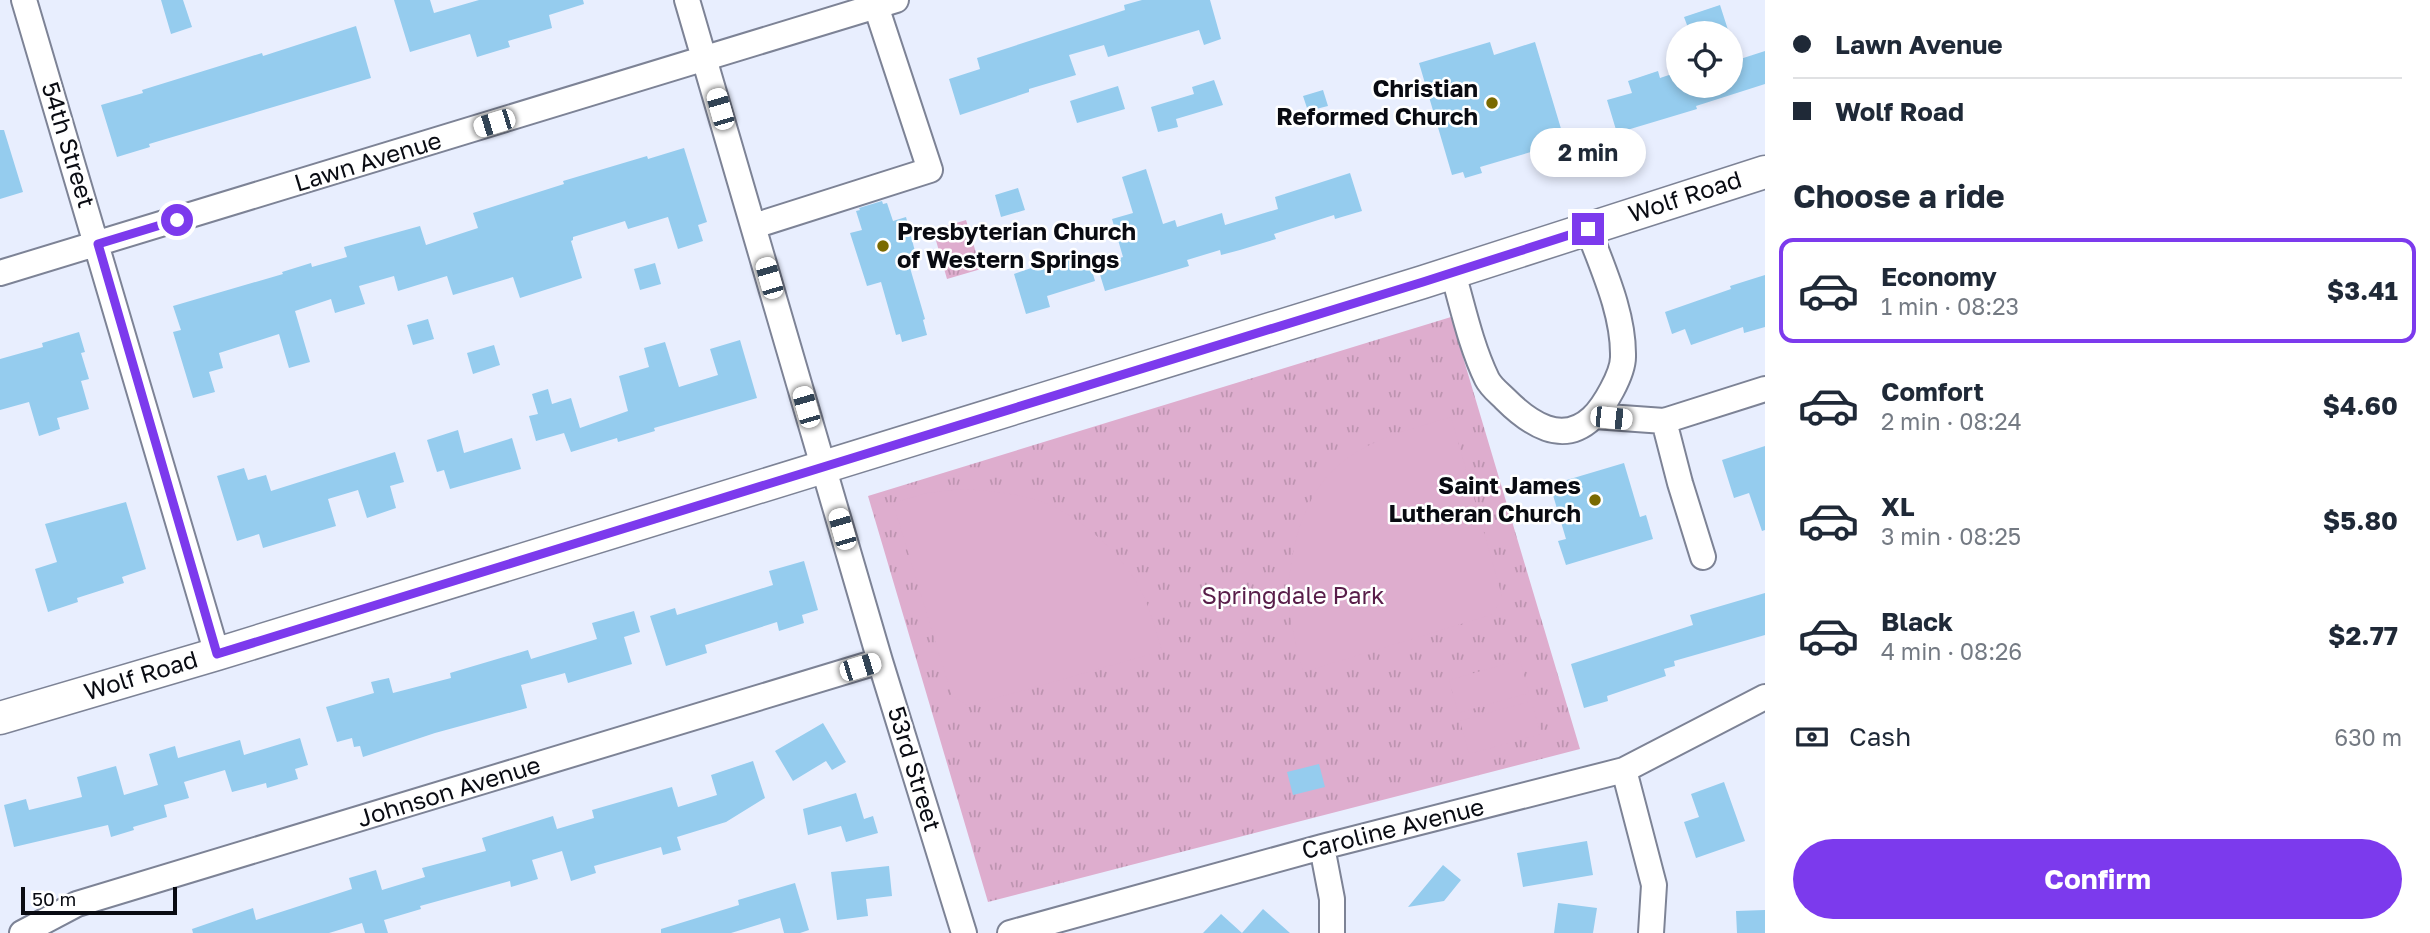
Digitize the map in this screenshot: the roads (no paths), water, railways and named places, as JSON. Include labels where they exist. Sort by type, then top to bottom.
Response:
[{"type":"main road","name":"Wolf Road","points":[[0,718],[824,467],[1765,172]]},
{"type":"street","name":"54th Street","points":[[24,0],[217,654]]},
{"type":"street","name":"53rd Street","points":[[687,0],[880,661],[964,933]]},
{"type":"street","name":"Lawn Avenue","points":[[0,273],[886,3]]},
{"type":"street","points":[[754,226],[930,170],[886,3]]},
{"type":"street","points":[[1453,272],[1469,331],[1488,382],[1523,416],[1553,431],[1578,429],[1594,416],[1614,388],[1624,360],[1620,327],[1588,229]]},
{"type":"street","points":[[1594,416],[1664,421],[1765,389]]},
{"type":"street","points":[[1664,421],[1703,557]]},
{"type":"street","name":"Johnson Avenue","points":[[22,933],[77,904],[880,661]]},
{"type":"street","name":"Caroline Avenue","points":[[1010,933],[1322,847],[1624,770],[1765,697]]},
{"type":"street","points":[[1624,770],[1654,885],[1651,933]]},
{"type":"street","points":[[1322,847],[1332,899],[1332,933]]},
{"type":"place","name":"Christian Reformed Church","points":[[1492,103]]},
{"type":"place","name":"Presbyterian Church of Western Springs","points":[[883,246]]},
{"type":"place","name":"Saint James Lutheran Church","points":[[1595,500]]},
{"type":"park label","name":"Springdale Park","points":[[1293,596]]}]
